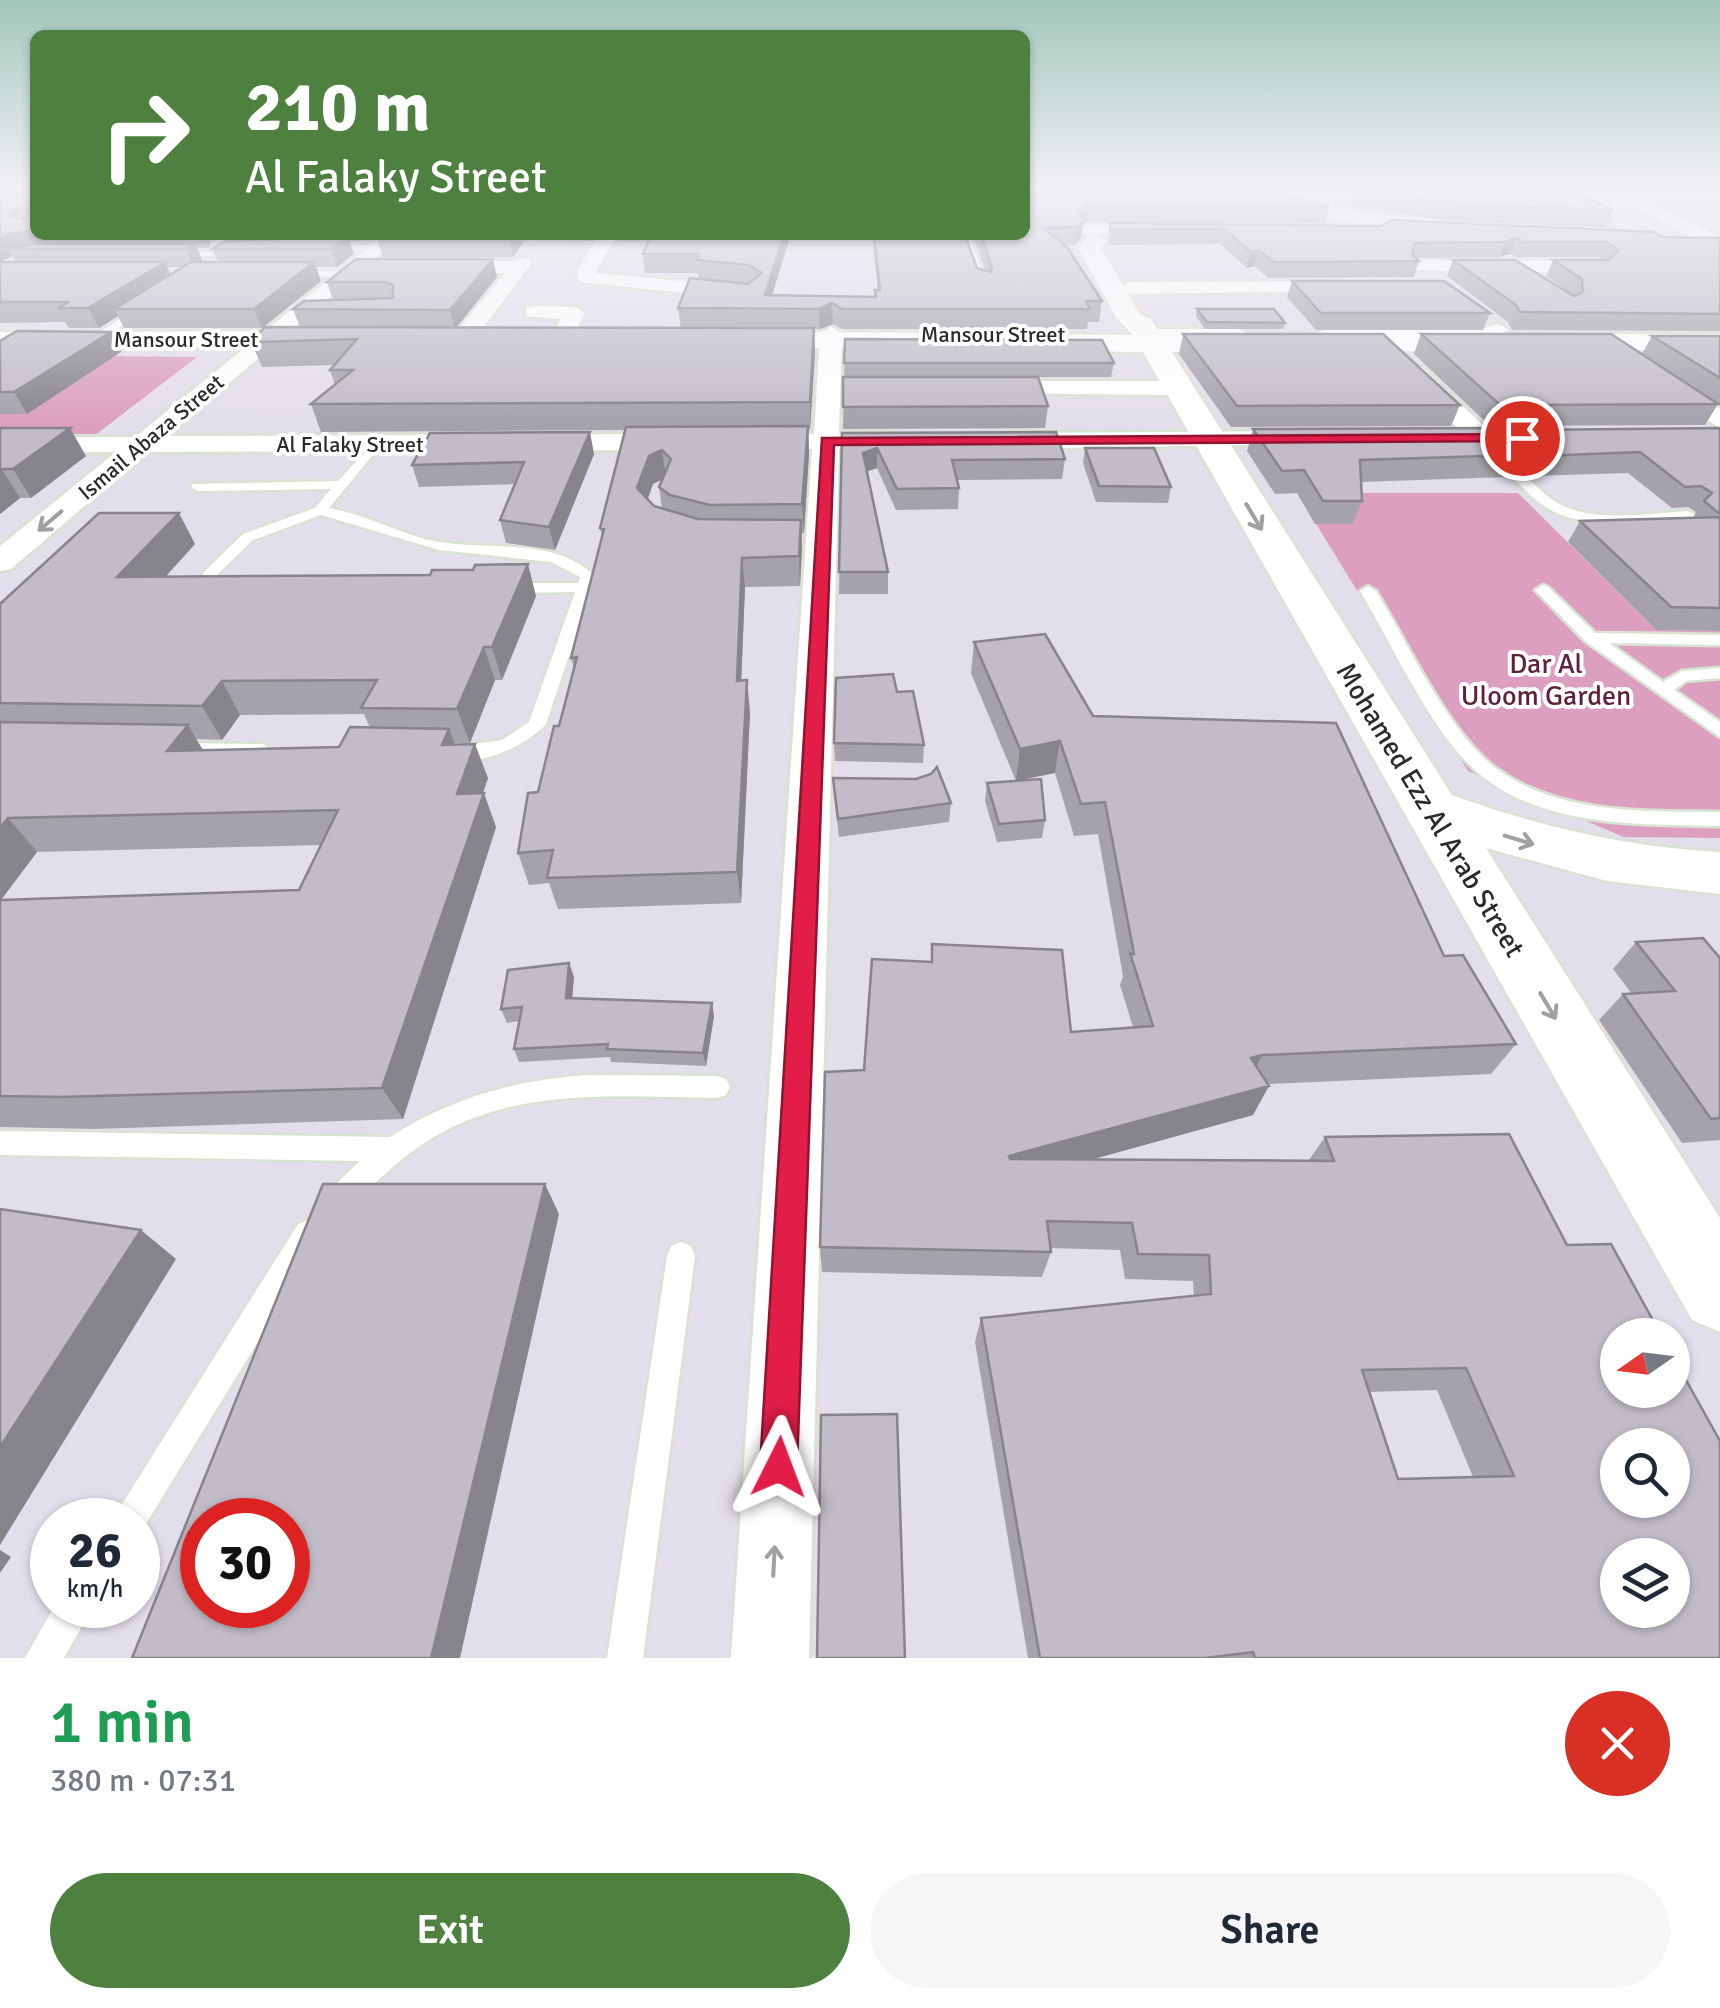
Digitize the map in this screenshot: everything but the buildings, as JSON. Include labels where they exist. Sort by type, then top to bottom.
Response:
[{"type":"street","name":"Ismail Abaza Street","points":[[0,562],[303,310],[348,299],[378,269]]},
{"type":"street","points":[[453,335],[517,269]]},
{"type":"street","points":[[586,269],[586,278],[750,294]]},
{"type":"street","name":"Mohamed Ezz Al Arab Street","points":[[1101,269],[1130,319],[1154,348],[1720,1292]]},
{"type":"street","name":"Mohamed Ezz Al Arab Street","points":[[1119,269],[1147,319],[1154,348]]},
{"type":"street","points":[[1415,269],[1432,287]]},
{"type":"street","points":[[1517,269],[1538,285]]},
{"type":"street","points":[[1129,288],[1257,280],[1362,287]]},
{"type":"street","points":[[1257,280],[1294,323]]},
{"type":"street","name":"Mansour Street","points":[[0,336],[272,336],[348,299]]},
{"type":"street","points":[[965,388],[1294,323],[1488,334],[1498,330],[1470,308]]},
{"type":"street","points":[[533,312],[575,314],[564,332]]},
{"type":"street","points":[[564,332],[600,336],[511,339],[453,335],[564,332]]},
{"type":"street","name":"Mansour Street","points":[[0,336],[272,336]]},
{"type":"street","name":"Mansour Street","points":[[716,336],[832,336],[1154,348],[1720,342]]},
{"type":"street","points":[[770,1658],[828,778],[814,540],[827,441],[839,388],[832,336]]},
{"type":"street","points":[[1385,344],[1482,438]]},
{"type":"street","points":[[1608,344],[1714,424]]},
{"type":"street","points":[[1442,438],[1522,438]]},
{"type":"street","points":[[980,441],[1325,439]]},
{"type":"street","name":"Al Falaky Street","points":[[0,445],[922,441]]},
{"type":"street","points":[[1428,806],[1497,834],[1568,855],[1641,869],[1720,873]]},
{"type":"lane","points":[[978,269],[984,286]]},
{"type":"lane","points":[[291,274],[348,299]]},
{"type":"lane","points":[[106,333],[150,304]]},
{"type":"lane","points":[[1482,438],[1550,504],[1563,511],[1591,516],[1688,516]]},
{"type":"lane","points":[[249,592],[216,589],[208,583],[209,575],[248,537],[320,510],[376,444]]},
{"type":"lane","points":[[198,487],[344,486]]},
{"type":"lane","points":[[320,510],[341,513],[394,536],[440,547],[537,556],[574,565],[588,576],[537,724],[523,739],[500,750],[433,752]]},
{"type":"lane","points":[[488,588],[587,587]]},
{"type":"lane","points":[[1543,590],[1591,638],[1711,720],[1720,731]]},
{"type":"lane","points":[[1368,592],[1466,749],[1504,780],[1542,799],[1585,812],[1720,820]]},
{"type":"lane","points":[[1591,638],[1720,640]]},
{"type":"lane","points":[[1680,639],[1718,673]]},
{"type":"lane","points":[[1662,690],[1682,676],[1718,673]]},
{"type":"lane","points":[[158,748],[276,750]]},
{"type":"lane","points":[[143,1498],[318,1218],[393,1149],[478,1102],[541,1087],[717,1087]]},
{"type":"lane","points":[[0,1144],[393,1149]]},
{"type":"lane","points":[[625,1658],[681,1256]]},
{"type":"lane","points":[[42,1658],[61,1628]]},
{"type":"green space","points":[[0,355],[197,357],[86,442],[0,441]]},
{"type":"green space","name":"Dar Al Uloom Garden","points":[[1297,493],[1518,493],[1656,630],[1720,631],[1720,838],[1624,837],[1468,771]]},
{"type":"route","points":[[779,1467],[827,441],[1522,438]]}]
